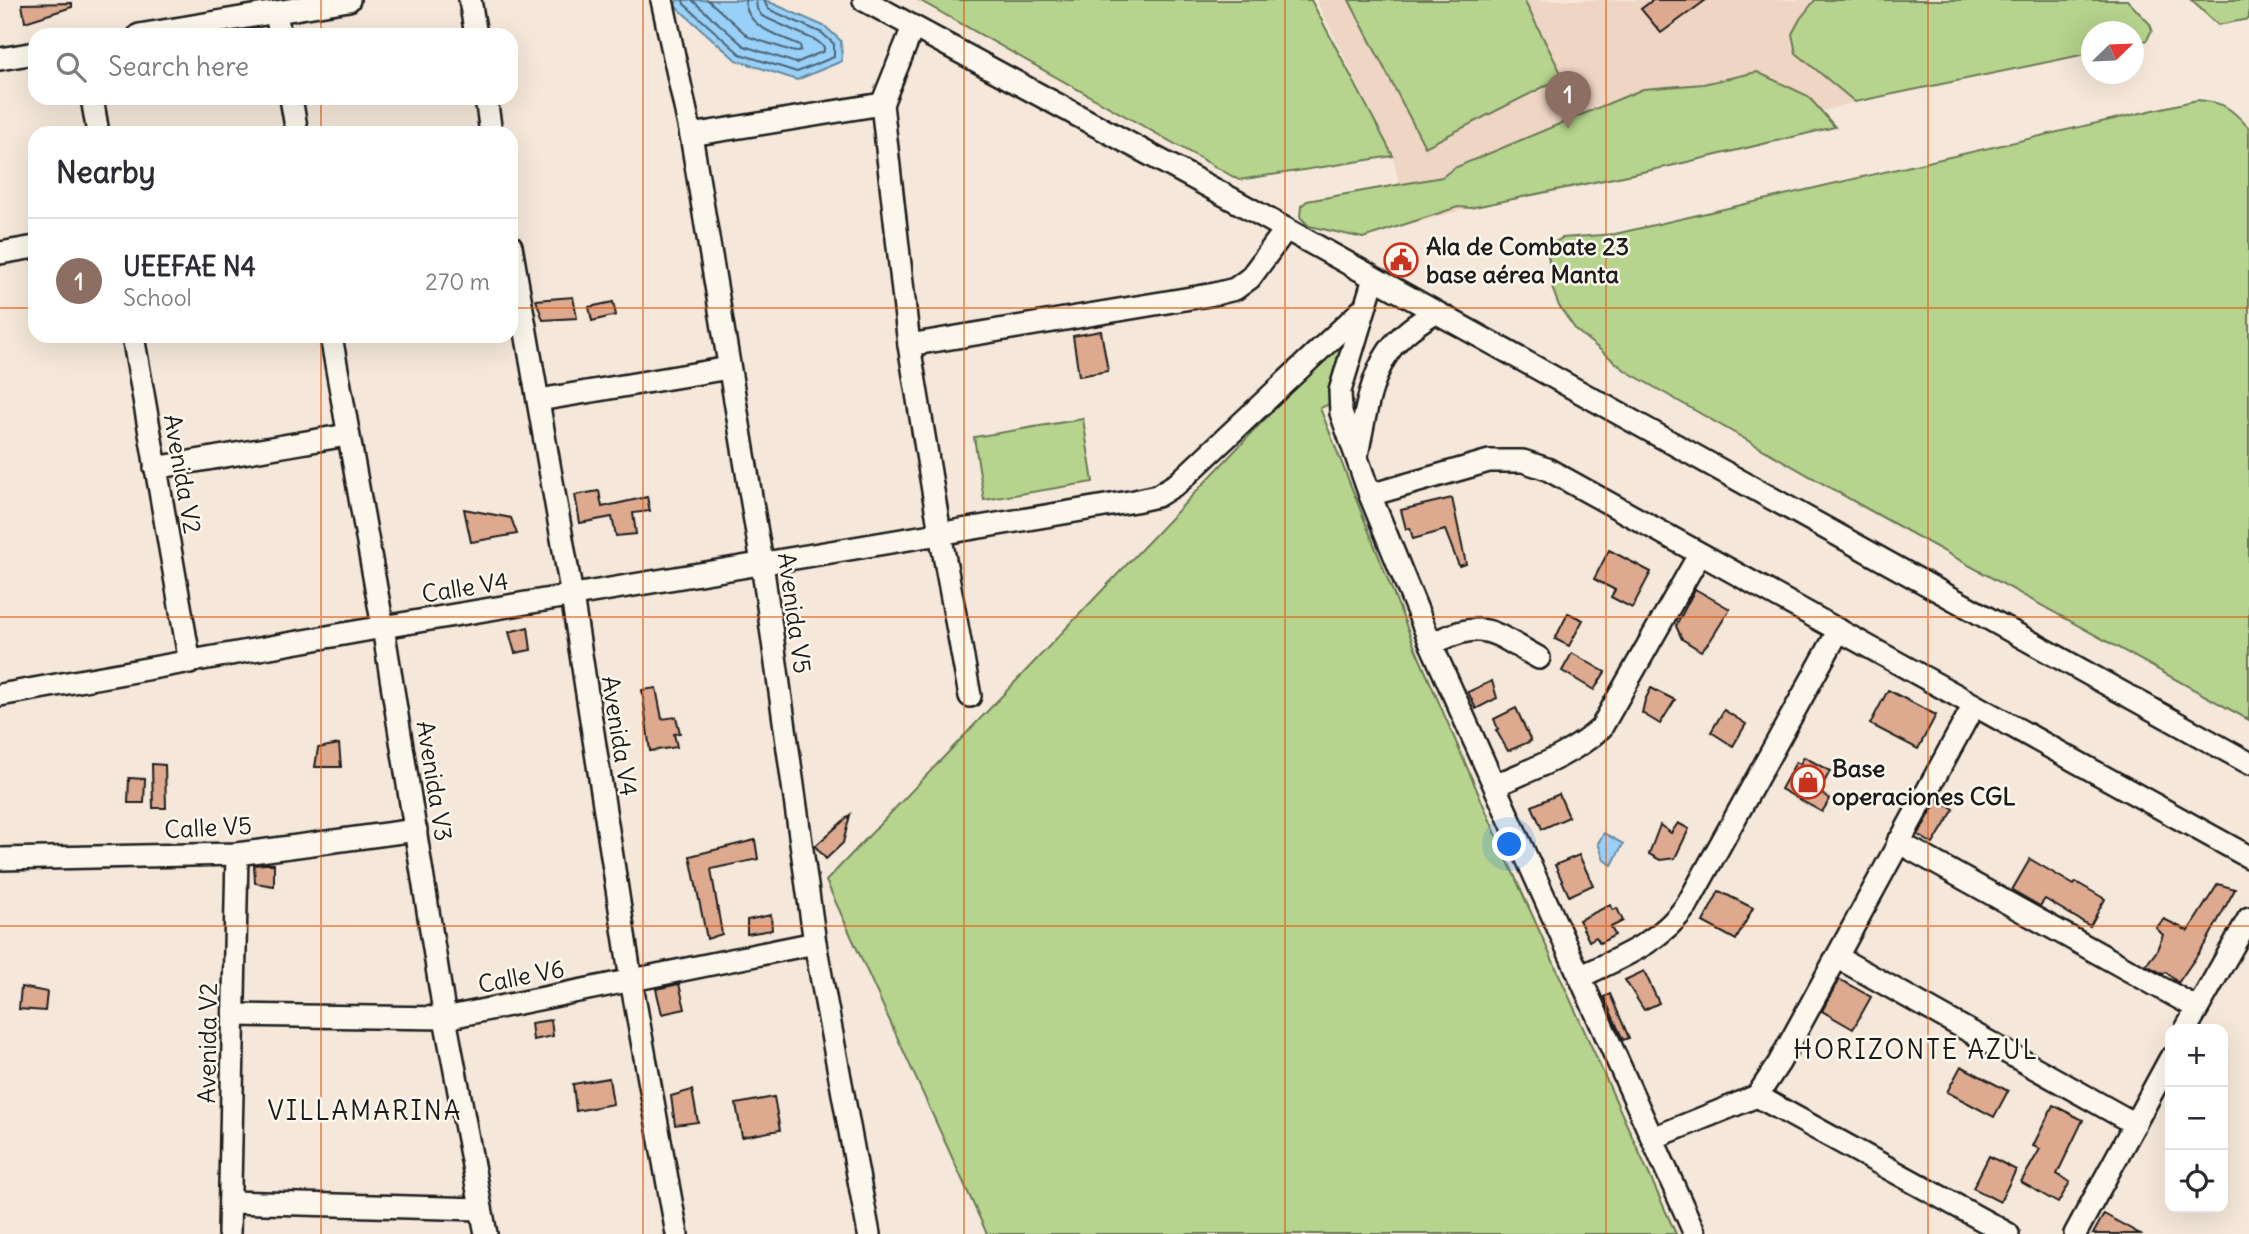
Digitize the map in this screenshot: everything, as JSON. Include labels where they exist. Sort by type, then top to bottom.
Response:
[{"type":"street","points":[[183,28],[349,0]]},
{"type":"street","points":[[470,0],[475,28]]},
{"type":"street","name":"Avenida V5","points":[[662,0],[691,135],[762,563],[815,943],[869,1234]]},
{"type":"street","points":[[864,0],[1286,229],[2249,763]]},
{"type":"street","points":[[276,13],[279,28]]},
{"type":"street","points":[[913,27],[882,104],[909,345],[970,696]]},
{"type":"street","points":[[0,59],[28,53]]},
{"type":"street","points":[[691,135],[882,104]]},
{"type":"street","points":[[93,105],[97,126]]},
{"type":"street","points":[[292,105],[296,126]]},
{"type":"street","points":[[487,105],[490,126]]},
{"type":"street","points":[[909,345],[1235,289],[1250,278],[1286,229]]},
{"type":"street","points":[[0,253],[28,248]]},
{"type":"street","points":[[1374,278],[1340,391],[1341,413],[1370,495],[1431,644],[1696,1234]]},
{"type":"street","name":"Avenida V4","points":[[518,283],[572,596],[631,980],[677,1234]]},
{"type":"street","name":"Calle V4","points":[[0,695],[1157,496],[1178,483],[1364,308]]},
{"type":"street","points":[[1357,457],[1373,388],[1389,351],[1412,327],[1434,312]]},
{"type":"street","name":"Avenida V2","points":[[134,343],[190,663]]},
{"type":"street","name":"Avenida V3","points":[[332,343],[383,627],[445,1018],[486,1234]]},
{"type":"street","points":[[540,400],[729,368]]},
{"type":"street","points":[[155,468],[347,435]]},
{"type":"street","points":[[1370,495],[1489,461],[1523,461],[1547,469],[2249,857]]},
{"type":"street","points":[[1496,785],[1569,751],[1587,741],[1601,728],[1699,555]]},
{"type":"street","points":[[1431,644],[1458,631],[1487,629],[1539,658]]},
{"type":"street","points":[[1580,977],[1653,940],[1677,919],[1839,630]]},
{"type":"street","points":[[1653,1138],[1757,1096],[1779,1063],[1974,705]]},
{"type":"street","name":"Calle V5","points":[[0,859],[237,854],[416,830]]},
{"type":"street","points":[[1898,842],[2197,1009]]},
{"type":"street","name":"Avenida V2","points":[[229,1234],[237,854]]},
{"type":"street","points":[[2189,1024],[2249,918]]},
{"type":"street","name":"Calle V6","points":[[234,1015],[445,1018],[815,943]]},
{"type":"street","points":[[1837,957],[2135,1124]]},
{"type":"street","points":[[2075,1234],[2165,1068]]},
{"type":"street","points":[[1757,1096],[2008,1234]]},
{"type":"street","points":[[230,1202],[481,1209]]},
{"type":"shaded area","points":[[1316,0],[2127,0],[2150,24],[2152,30],[2144,41],[2144,21],[2081,21],[2081,55],[1855,102],[1408,225],[1393,156]]},
{"type":"green space","points":[[919,0],[1311,0],[1393,156],[1239,180]]},
{"type":"green space","points":[[1349,0],[1524,0],[1563,77],[1425,147]]},
{"type":"green space","points":[[1815,0],[2127,0],[2150,24],[2152,30],[2144,41],[2144,21],[2081,21],[2081,55],[1855,102],[1796,53],[1792,34]]},
{"type":"green space","points":[[2191,0],[2249,0],[2249,19],[2218,25]]},
{"type":"green space","points":[[1757,72],[1808,96],[1835,127],[1666,167],[1470,208],[1458,207],[1363,238],[1309,226],[1300,217],[1301,206],[1307,201],[1442,177],[1454,168],[1643,89],[1703,84]]},
{"type":"green space","points":[[2197,100],[2226,107],[2249,128],[2249,720],[1862,506],[1626,371],[1576,330],[1559,306],[1553,290],[1547,247],[1562,238],[1615,234]]},
{"type":"green space","points":[[1347,338],[1337,363],[1330,404],[1320,408],[1414,645],[1502,848],[1676,1234],[987,1234],[826,881],[1305,377]]},
{"type":"green space","points":[[1083,419],[1093,482],[984,500],[974,437]]},
{"type":"water","points":[[678,0],[765,0],[826,27],[841,41],[842,61],[797,80],[736,60],[674,5]]},
{"type":"water","points":[[1604,833],[1623,844],[1612,865],[1604,860],[1598,843]]},
{"type":"building","points":[[1653,0],[1706,0],[1661,33],[1641,9]]},
{"type":"building","points":[[72,3],[72,7],[25,22],[22,4]]},
{"type":"building","points":[[573,297],[577,318],[543,320],[536,300]]},
{"type":"building","points":[[613,302],[616,315],[592,321],[589,307]]},
{"type":"building","points":[[1101,331],[1108,371],[1079,376],[1073,336]]},
{"type":"building","points":[[599,491],[602,507],[647,497],[650,511],[633,513],[636,534],[616,536],[612,517],[580,523],[575,495]]},
{"type":"building","points":[[1452,498],[1466,564],[1459,566],[1445,530],[1413,539],[1410,528],[1406,529],[1401,510]]},
{"type":"building","points":[[464,509],[511,518],[517,534],[471,542]]},
{"type":"building","points":[[1609,550],[1651,572],[1632,608],[1611,597],[1615,590],[1594,579]]},
{"type":"building","points":[[1695,589],[1730,609],[1701,651],[1682,639],[1676,626]]},
{"type":"building","points":[[1568,613],[1583,620],[1569,646],[1555,639]]},
{"type":"building","points":[[528,627],[531,650],[515,653],[509,632]]},
{"type":"building","points":[[1572,653],[1605,672],[1594,690],[1562,671]]},
{"type":"building","points":[[1492,681],[1497,698],[1476,709],[1468,692]]},
{"type":"building","points":[[656,688],[662,719],[676,717],[680,733],[674,734],[677,747],[650,751],[642,690]]},
{"type":"building","points":[[1651,688],[1675,700],[1660,724],[1642,713]]},
{"type":"building","points":[[1888,690],[1936,715],[1918,749],[1870,724]]},
{"type":"building","points":[[1516,708],[1531,741],[1508,751],[1496,730],[1498,729],[1494,719]]},
{"type":"building","points":[[1724,710],[1746,724],[1733,746],[1711,732]]},
{"type":"building","points":[[339,744],[341,767],[315,767],[318,748]]},
{"type":"building","points":[[1804,757],[1830,771],[1819,792],[1830,799],[1822,812],[1781,789],[1796,762],[1800,764]]},
{"type":"building","points":[[152,764],[165,765],[166,808],[153,808]]},
{"type":"building","points":[[129,778],[145,779],[144,803],[128,803]]},
{"type":"building","points":[[1559,794],[1569,817],[1542,829],[1532,806]]},
{"type":"building","points":[[1938,799],[1954,809],[1933,844],[1918,835]]},
{"type":"building","points":[[850,815],[843,843],[826,859],[815,846]]},
{"type":"building","points":[[1678,823],[1689,829],[1675,858],[1660,860],[1649,854],[1660,825],[1671,833]]},
{"type":"building","points":[[755,840],[758,859],[711,869],[722,934],[707,939],[690,856]]},
{"type":"building","points":[[1579,855],[1593,885],[1569,896],[1555,865]]},
{"type":"building","points":[[2030,859],[2074,885],[2076,882],[2105,899],[2090,926],[2045,899],[2040,906],[2012,890]]},
{"type":"building","points":[[274,864],[274,886],[255,883],[254,865]]},
{"type":"building","points":[[2218,884],[2235,889],[2207,941],[2178,983],[2166,972],[2163,974],[2146,965],[2156,952],[2163,935],[2156,928],[2164,919],[2188,931]]},
{"type":"building","points":[[1719,891],[1753,908],[1736,940],[1703,922]]},
{"type":"building","points":[[1610,905],[1613,910],[1617,908],[1623,921],[1611,927],[1615,935],[1600,943],[1596,937],[1589,941],[1579,920]]},
{"type":"building","points":[[771,915],[772,930],[747,934],[747,920]]},
{"type":"building","points":[[1644,971],[1659,1003],[1644,1010],[1625,980]]},
{"type":"building","points":[[1839,979],[1871,997],[1853,1029],[1822,1011]]},
{"type":"building","points":[[679,984],[685,1009],[662,1014],[656,989]]},
{"type":"building","points":[[21,987],[47,992],[45,1011],[19,1009]]},
{"type":"building","points":[[1610,994],[1629,1038],[1623,1040],[1604,997]]},
{"type":"building","points":[[551,1020],[553,1036],[533,1040],[531,1023]]},
{"type":"building","points":[[1961,1066],[2008,1091],[1994,1117],[1947,1092]]},
{"type":"building","points":[[609,1078],[613,1104],[576,1111],[573,1084]]},
{"type":"building","points":[[692,1090],[698,1122],[675,1125],[671,1096]]},
{"type":"building","points":[[774,1097],[780,1130],[742,1137],[736,1104]]},
{"type":"building","points":[[2053,1105],[2083,1120],[2057,1174],[2070,1182],[2058,1203],[2021,1182],[2040,1149],[2033,1146]]},
{"type":"building","points":[[1989,1156],[2016,1170],[2000,1202],[1973,1188]]},
{"type":"building","points":[[2104,1214],[2140,1234],[2093,1234]]},
{"type":"place","name":"UEEFAE N4","points":[[1568,129]]},
{"type":"place","name":"Ala de Combate 23 base aérea Manta","points":[[1401,260]]},
{"type":"place","name":"Base operaciones CGL","points":[[1808,782]]},
{"type":"district","name":"HORIZONTE AZUL","points":[[1916,1049]]},
{"type":"district","name":"VILLAMARINA","points":[[365,1110]]}]
